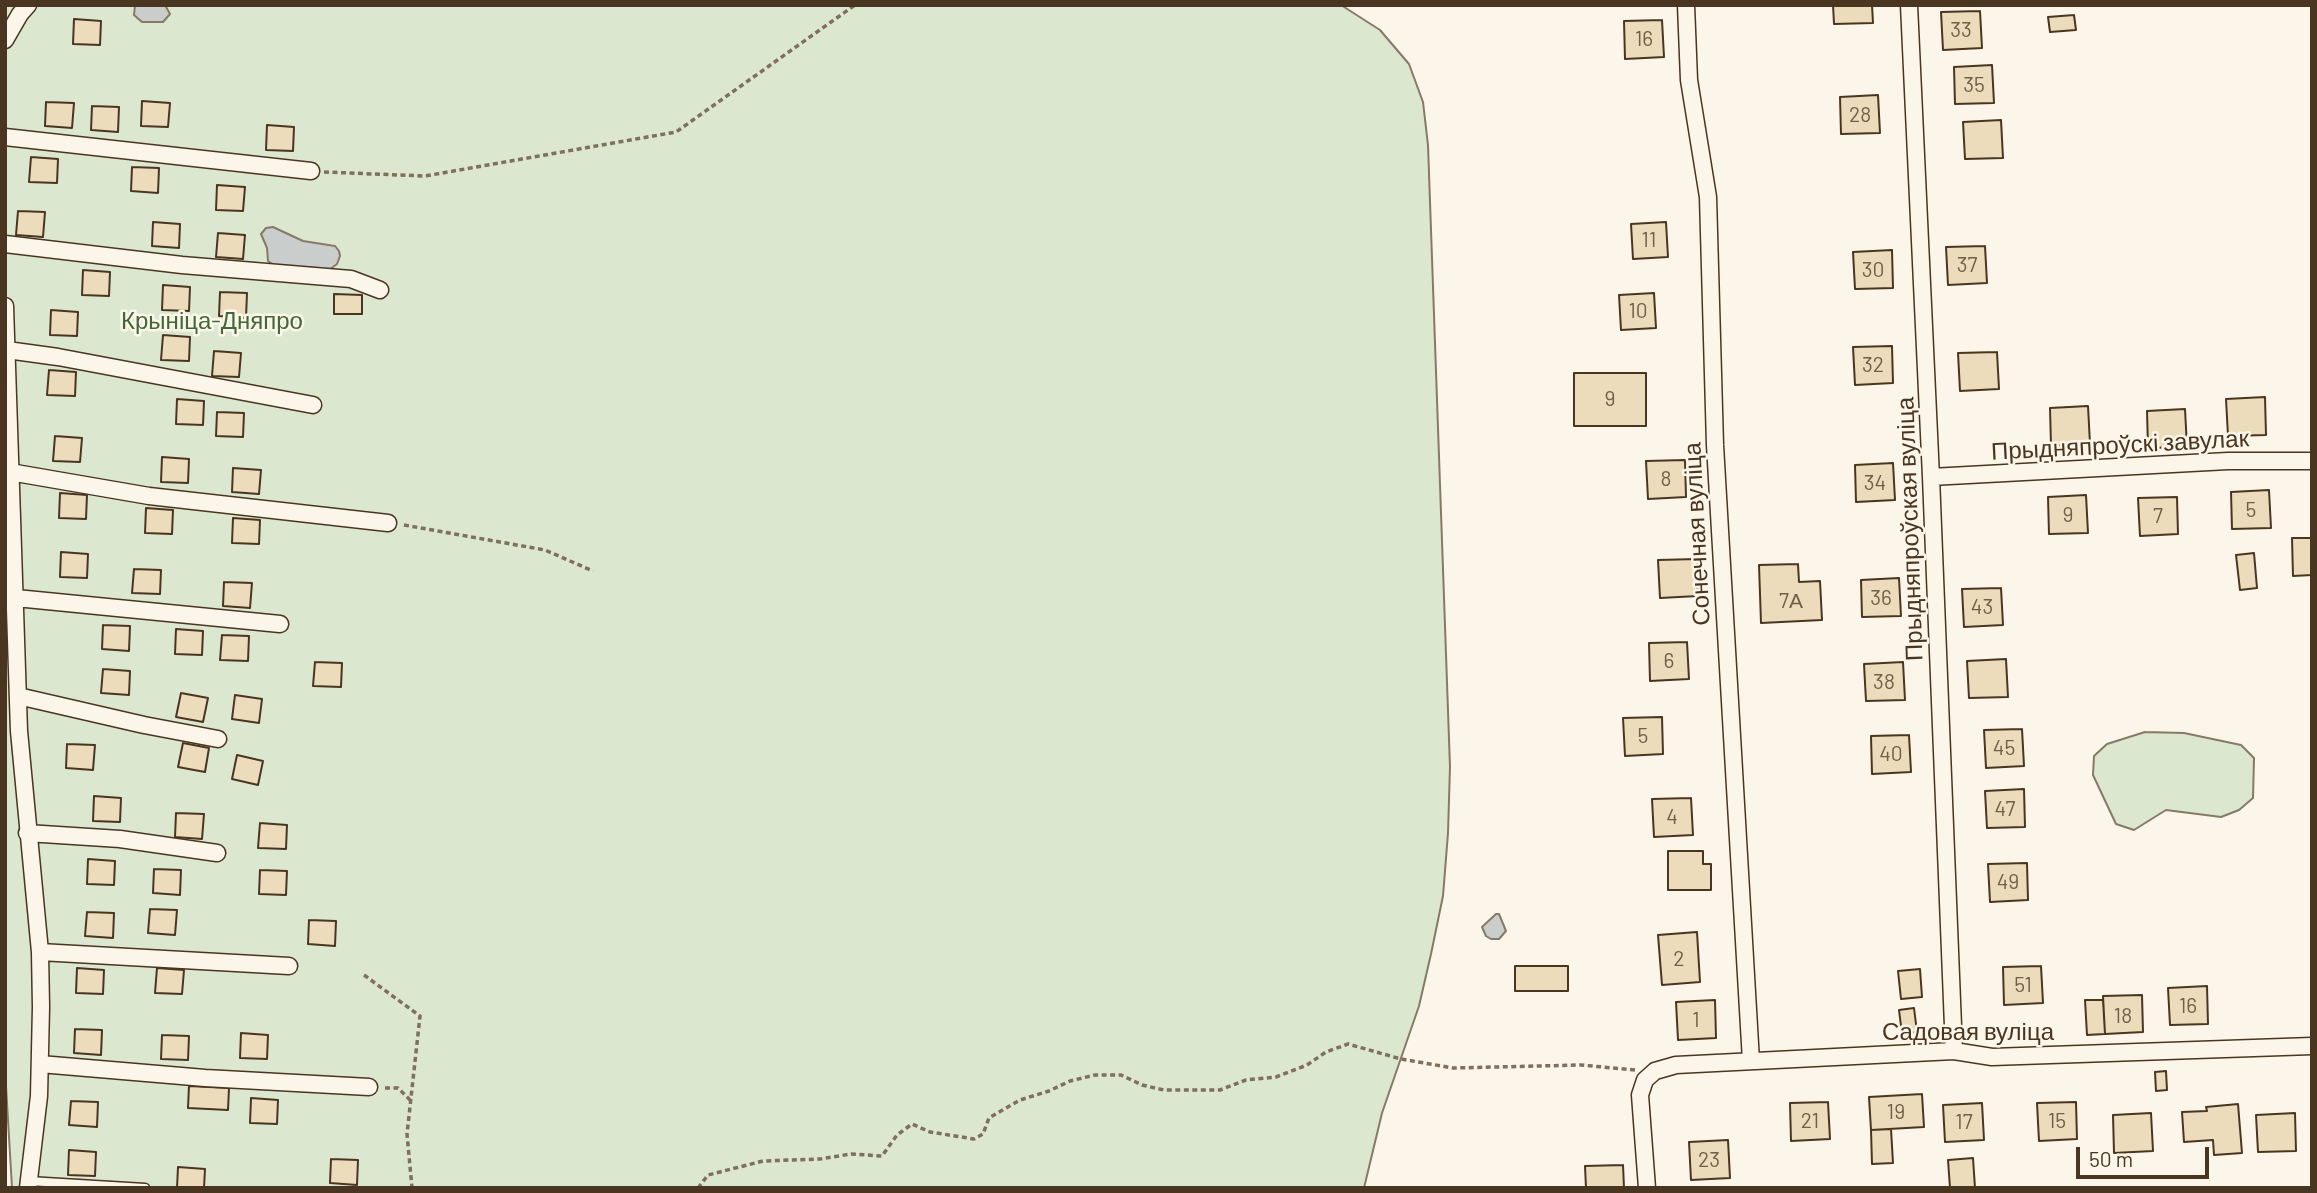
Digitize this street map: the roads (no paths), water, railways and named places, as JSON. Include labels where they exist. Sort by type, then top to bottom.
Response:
[{"type":"street","points":[[5,40],[28,5]]},
{"type":"street","name":"Сонечная вуліца","points":[[1686,5],[1689,80],[1708,197],[1715,445],[1751,1061]]},
{"type":"street","name":"Прыдняпроўская вуліца","points":[[1909,5],[1954,1051]]},
{"type":"street","points":[[5,137],[311,171]]},
{"type":"street","points":[[5,244],[181,265],[351,279],[380,290]]},
{"type":"street","points":[[5,306],[19,731],[40,952],[40,1065],[29,1185]]},
{"type":"street","points":[[7,350],[58,357],[313,405]]},
{"type":"street","name":"Прыдняпроўскі завулак","points":[[1931,477],[2228,461],[2312,461]]},
{"type":"street","points":[[10,472],[149,496],[388,523]]},
{"type":"street","points":[[16,598],[280,624]]},
{"type":"street","points":[[18,695],[97,715],[218,739]]},
{"type":"street","points":[[27,833],[120,838],[217,853]]},
{"type":"street","points":[[40,952],[289,966]]},
{"type":"street","name":"Садовая вуліца","points":[[1647,1188],[1640,1095],[1645,1080],[1655,1071],[1676,1065],[1954,1051],[1992,1056],[2312,1046]]},
{"type":"street","points":[[40,1065],[369,1087]]},
{"type":"lane","points":[[29,1185],[145,1188]]},
{"type":"park label","name":"Крыніца-Дняпро","points":[[212,321]]}]
